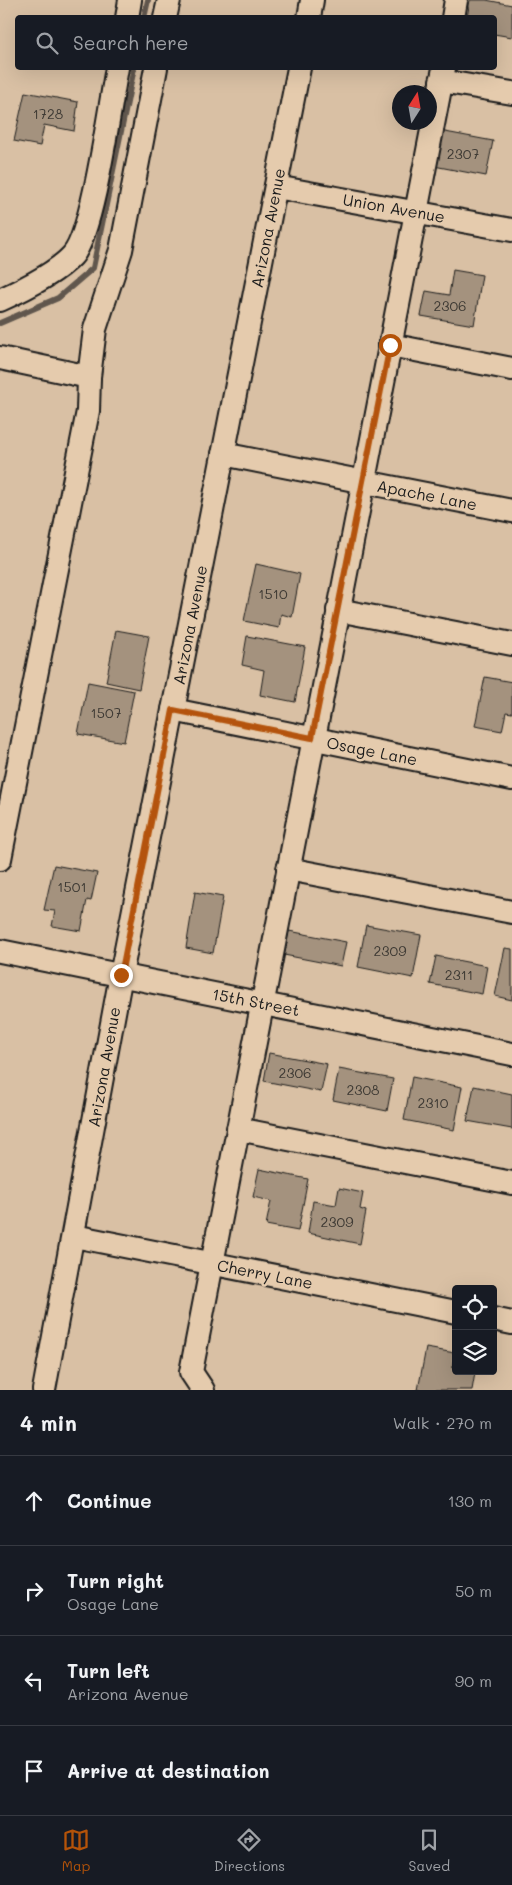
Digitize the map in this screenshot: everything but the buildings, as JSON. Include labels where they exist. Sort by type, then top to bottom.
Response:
[{"type":"street","points":[[128,15],[130,0]]},
{"type":"street","points":[[166,15],[169,0]]},
{"type":"street","points":[[309,15],[312,0]]},
{"type":"street","points":[[454,15],[456,0]]},
{"type":"street","points":[[0,300],[27,288],[72,256],[88,221],[117,70]]},
{"type":"street","points":[[0,860],[8,778],[88,411],[89,377],[95,329],[121,250],[156,70]]},
{"type":"street","name":"Arizona Avenue","points":[[44,1390],[121,975],[299,70]]},
{"type":"street","points":[[203,1390],[191,1372],[312,738],[442,74],[512,93]]},
{"type":"street","name":"Union Avenue","points":[[276,187],[512,230]]},
{"type":"street","points":[[390,345],[512,369]]},
{"type":"street","points":[[0,358],[89,377]]},
{"type":"street","name":"Apache Lane","points":[[223,454],[512,512]]},
{"type":"street","points":[[338,610],[512,644]]},
{"type":"street","name":"Osage Lane","points":[[173,710],[512,779]]},
{"type":"street","points":[[288,869],[512,912]]},
{"type":"street","name":"15th Street","points":[[0,950],[512,1054]]},
{"type":"street","points":[[238,1129],[512,1183]]},
{"type":"street","name":"Cherry Lane","points":[[74,1236],[452,1311]]},
{"type":"street","points":[[497,1320],[512,1323]]},
{"type":"waterway","points":[[145,15],[148,0]]},
{"type":"waterway","points":[[0,323],[58,298],[93,268],[134,70]]},
{"type":"route","points":[[121,975],[173,710],[312,738],[390,345]]}]
